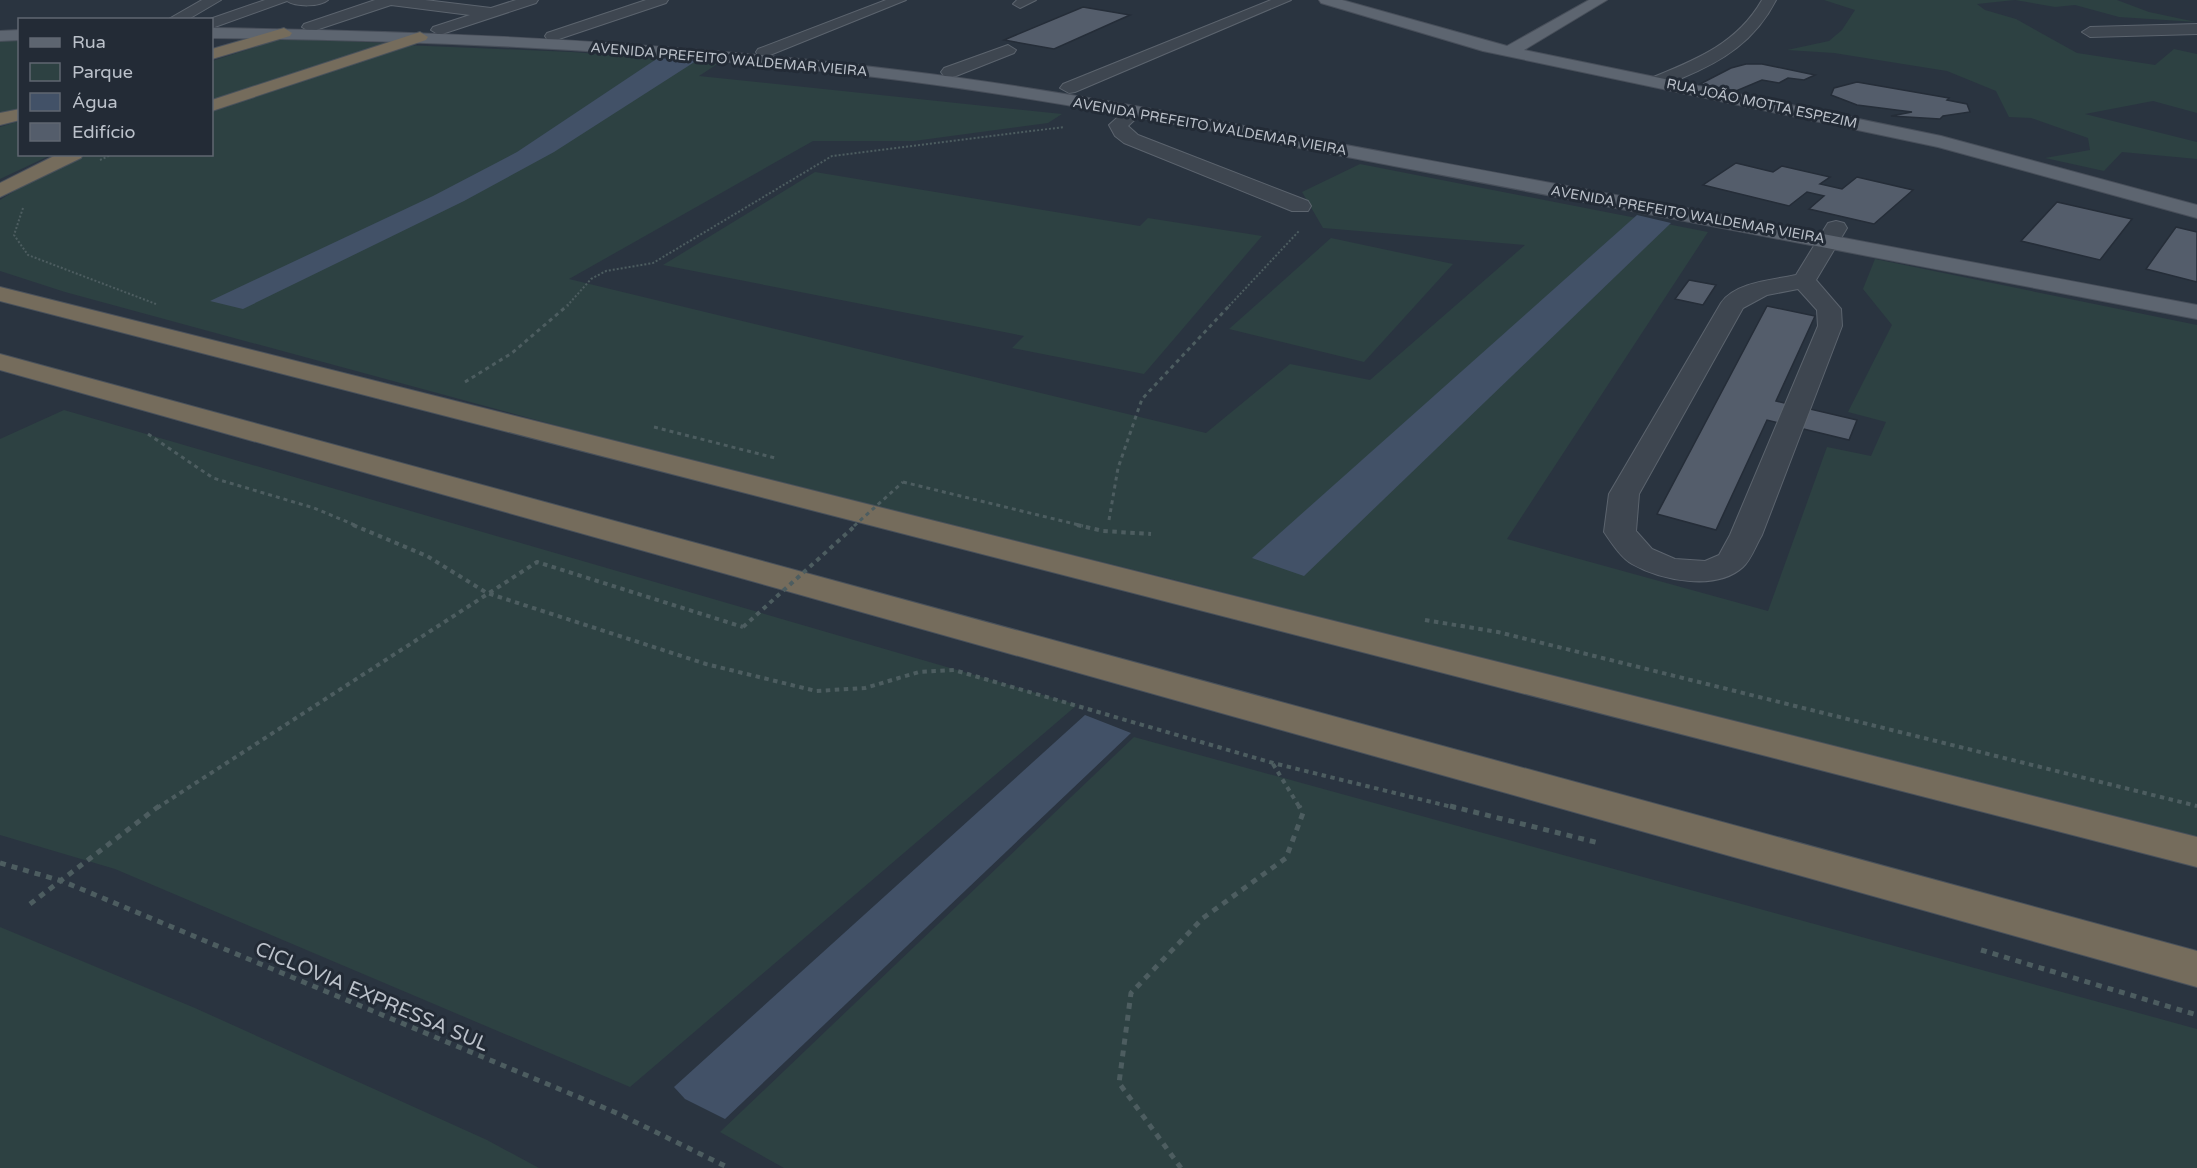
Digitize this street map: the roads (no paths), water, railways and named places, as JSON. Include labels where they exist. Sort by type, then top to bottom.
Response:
[{"type":"highway","points":[[222,45],[284,33]]},
{"type":"highway","points":[[213,106],[420,37]]},
{"type":"highway","points":[[0,119],[18,114]]},
{"type":"highway","points":[[0,191],[70,156]]},
{"type":"highway","points":[[4,293],[2197,852]]},
{"type":"highway","points":[[0,362],[2197,969]]},
{"type":"main road","name":"RUA JOÃO MOTTA ESPEZIM","points":[[1327,0],[1457,40],[1941,142],[2197,212]]},
{"type":"main road","points":[[1508,52],[1600,0]]},
{"type":"main road","name":"AVENIDA PREFEITO WALDEMAR VIEIRA","points":[[213,25],[439,30],[553,36],[764,52],[1069,88],[1798,228]]},
{"type":"main road","points":[[284,33],[310,27]]},
{"type":"main road","points":[[0,29],[18,28]]},
{"type":"main road","points":[[420,37],[439,30]]},
{"type":"main road","name":"AVENIDA PREFEITO WALDEMAR VIEIRA","points":[[284,33],[420,37],[637,50],[841,69],[954,76],[1136,111],[1832,234],[2197,295]]},
{"type":"main road","points":[[0,36],[18,35]]},
{"type":"main road","name":"AVENIDA PREFEITO WALDEMAR VIEIRA","points":[[1832,234],[2197,312]]},
{"type":"street","points":[[178,18],[214,0]]},
{"type":"street","points":[[213,25],[280,0]]},
{"type":"street","points":[[294,0],[321,0]]},
{"type":"street","points":[[310,27],[389,0],[493,13]]},
{"type":"street","points":[[439,30],[531,0]]},
{"type":"street","points":[[553,36],[661,0]]},
{"type":"street","points":[[764,52],[899,0]]},
{"type":"street","points":[[1069,88],[1284,0]]},
{"type":"street","points":[[1657,82],[1707,59],[1736,41],[1752,28],[1768,0]]},
{"type":"street","points":[[2090,32],[2197,29]]},
{"type":"street","points":[[954,76],[1008,50]]},
{"type":"street","points":[[1136,111],[1118,124],[1122,132],[1131,139],[1299,206]]},
{"type":"street","points":[[1804,281],[1829,309],[1830,326],[1746,535],[1731,561],[1709,571],[1669,568],[1641,556],[1620,532],[1624,494],[1732,303],[1760,289],[1804,281],[1832,234]]},
{"type":"water","points":[[658,58],[696,61],[554,152],[464,201],[243,309],[210,301],[433,196],[517,152]]},
{"type":"water","points":[[1637,215],[1671,223],[1304,576],[1252,558]]},
{"type":"water","points":[[1085,715],[1131,733],[725,1119],[685,1099],[674,1087]]}]
